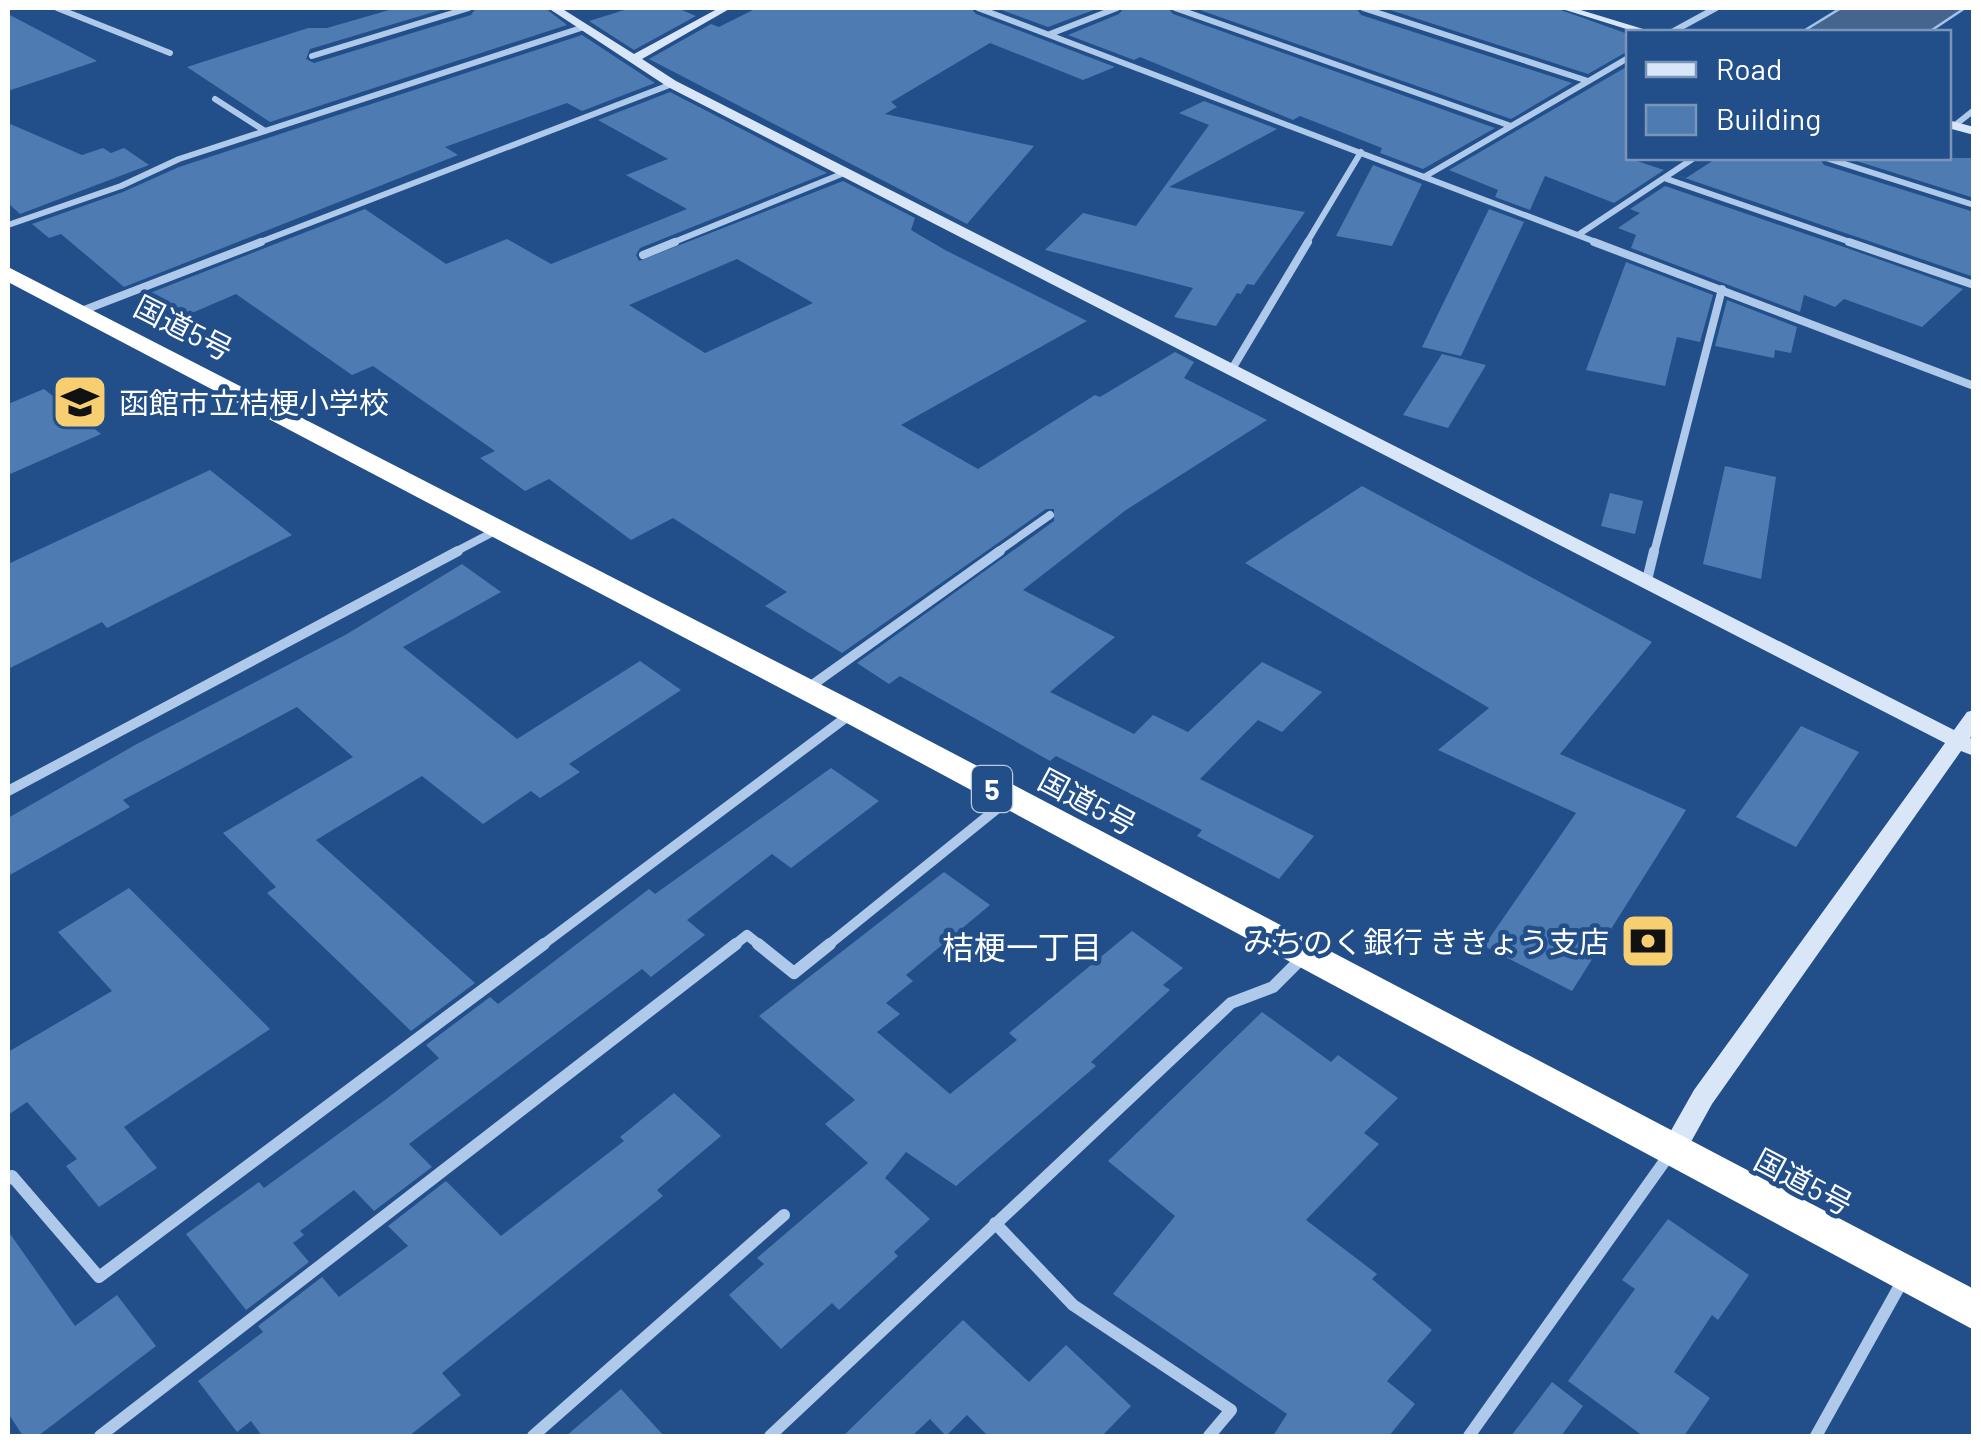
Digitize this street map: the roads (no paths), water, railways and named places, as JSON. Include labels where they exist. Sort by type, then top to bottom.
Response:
[{"type":"highway","name":"国道5号","points":[[8,274],[852,712],[1974,1312]]},
{"type":"street","points":[[57,8],[170,54]]},
{"type":"street","points":[[312,56],[469,8]]},
{"type":"street","points":[[554,8],[672,84],[1966,744]]},
{"type":"street","points":[[632,60],[726,8]]},
{"type":"street","points":[[978,8],[1974,386]]},
{"type":"street","points":[[1049,35],[1117,8]]},
{"type":"street","points":[[1175,8],[1510,126]]},
{"type":"street","points":[[1363,8],[1588,82]]},
{"type":"street","points":[[1564,8],[1639,30]]},
{"type":"street","points":[[1676,30],[1716,8]]},
{"type":"street","points":[[8,224],[265,131],[584,27]]},
{"type":"street","points":[[1424,176],[1626,59]]},
{"type":"street","points":[[79,312],[580,116],[672,84]]},
{"type":"street","points":[[215,99],[265,131]]},
{"type":"street","points":[[1951,125],[1974,110]]},
{"type":"street","points":[[1951,125],[1974,132]]},
{"type":"street","points":[[1232,369],[1361,152]]},
{"type":"street","points":[[1578,235],[1691,160]]},
{"type":"street","points":[[1832,160],[1974,205]]},
{"type":"street","points":[[643,256],[844,173]]},
{"type":"street","points":[[1664,178],[1974,286]]},
{"type":"street","points":[[1646,580],[1722,289]]},
{"type":"street","points":[[807,689],[1050,515]]},
{"type":"street","points":[[8,791],[499,530]]},
{"type":"street","points":[[8,1180],[12,1176],[99,1276],[852,712]]},
{"type":"street","points":[[1470,1436],[1673,1150],[1703,1097],[1966,744],[1974,717]]},
{"type":"street","points":[[100,1436],[747,935],[794,973],[1010,798]]},
{"type":"street","points":[[770,1436],[1231,1003],[1273,987],[1304,955]]},
{"type":"street","points":[[533,1436],[784,1215]]},
{"type":"street","points":[[995,1223],[1073,1306],[1231,1410],[1208,1436]]},
{"type":"street","points":[[1816,1436],[1905,1276]]},
{"type":"water","points":[[1841,8],[1965,8],[1932,30],[1805,30]]},
{"type":"place","name":"函館市立桔梗小学校","points":[[80,402]]},
{"type":"place","name":"みちのく銀行 ききょう支店","points":[[1648,941]]},
{"type":"district","name":"桔梗一丁目","points":[[1022,946]]}]
